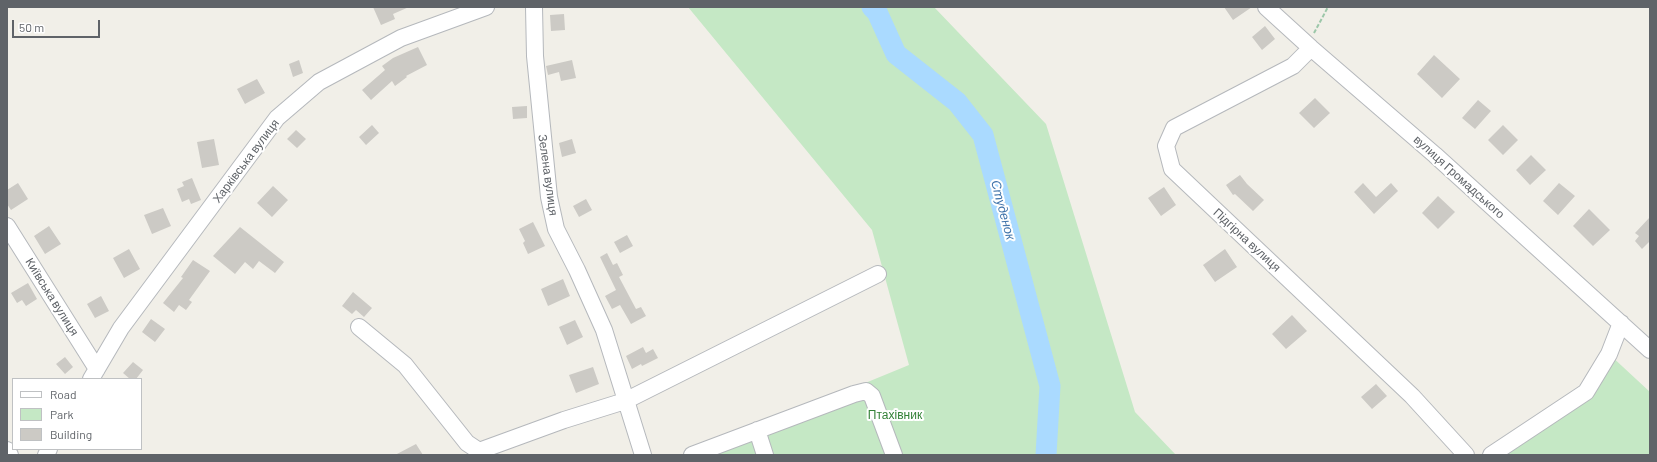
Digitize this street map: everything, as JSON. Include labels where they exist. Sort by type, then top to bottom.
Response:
[{"type":"street","name":"Харківська вулиця","points":[[94,374],[121,328],[277,118],[319,82],[394,42],[486,7]]},
{"type":"street","name":"Зелена вулиця","points":[[534,7],[535,56],[550,203],[556,229],[577,270],[604,330],[643,455]]},
{"type":"street","name":"вулиця Громадського","points":[[1266,7],[1441,160],[1650,350]]},
{"type":"street","name":"Підгірна вулиця","points":[[1312,48],[1293,66],[1174,128],[1166,146],[1172,169],[1412,396],[1466,455]]},
{"type":"street","name":"Київська вулиця","points":[[7,226],[94,374]]},
{"type":"street","points":[[359,327],[405,364],[466,444],[475,453],[564,420],[625,401],[878,274]]},
{"type":"street","points":[[1491,455],[1586,392],[1609,354],[1621,323]]},
{"type":"street","points":[[692,455],[854,394],[866,391],[872,396],[894,455]]},
{"type":"street","points":[[757,430],[765,455]]},
{"type":"street","points":[[7,450],[10,455]]},
{"type":"path","points":[[1312,48],[1314,31],[1328,7]]},
{"type":"green space","name":"Птахівник","points":[[688,7],[934,7],[1046,124],[1135,412],[1176,455],[690,455],[909,365],[872,230]]},
{"type":"green space","points":[[1609,354],[1650,392],[1650,455],[1491,455],[1586,392]]},
{"type":"building","points":[[373,7],[409,7],[393,14],[395,19],[381,25]]},
{"type":"building","points":[[1224,7],[1252,7],[1233,20]]},
{"type":"building","points":[[564,14],[565,30],[551,31],[550,15]]},
{"type":"building","points":[[1265,26],[1275,39],[1262,50],[1252,37]]},
{"type":"building","points":[[418,47],[427,65],[406,76],[407,77],[395,86],[392,81],[371,100],[362,90],[385,70],[382,66],[393,58]]},
{"type":"building","points":[[1434,55],[1460,79],[1442,98],[1417,74]]},
{"type":"building","points":[[299,60],[303,73],[293,77],[289,64]]},
{"type":"building","points":[[572,60],[576,78],[561,81],[559,72],[548,75],[546,66]]},
{"type":"building","points":[[257,79],[265,93],[245,104],[237,89]]},
{"type":"building","points":[[1315,98],[1330,113],[1314,128],[1299,113]]},
{"type":"building","points":[[1478,100],[1491,111],[1475,129],[1462,118]]},
{"type":"building","points":[[527,106],[527,118],[513,119],[512,107]]},
{"type":"building","points":[[372,125],[379,133],[366,145],[359,137]]},
{"type":"building","points":[[1503,125],[1518,140],[1503,155],[1488,140]]},
{"type":"building","points":[[296,130],[306,139],[297,148],[287,139]]},
{"type":"building","points":[[214,139],[219,165],[202,168],[197,142]]},
{"type":"building","points":[[572,139],[576,153],[562,157],[559,143]]},
{"type":"building","points":[[1531,155],[1546,170],[1530,185],[1516,170]]},
{"type":"building","points":[[1240,175],[1264,200],[1253,211],[1235,194],[1233,195],[1226,185]]},
{"type":"building","points":[[192,178],[201,200],[191,204],[189,199],[182,202],[177,189],[184,186],[182,182]]},
{"type":"building","points":[[18,183],[28,199],[11,210],[7,204],[7,190]]},
{"type":"building","points":[[1363,183],[1376,197],[1391,183],[1398,191],[1374,214],[1354,192]]},
{"type":"building","points":[[1559,183],[1575,196],[1558,215],[1543,201]]},
{"type":"building","points":[[273,186],[288,200],[272,217],[257,203]]},
{"type":"building","points":[[1164,187],[1176,205],[1161,216],[1148,198]]},
{"type":"building","points":[[1438,196],[1455,212],[1438,229],[1422,213]]},
{"type":"building","points":[[586,199],[592,210],[579,217],[573,206]]},
{"type":"building","points":[[163,208],[171,226],[152,234],[144,215]]},
{"type":"building","points":[[1589,209],[1610,230],[1593,246],[1573,226]]},
{"type":"building","points":[[1650,217],[1650,241],[1642,249],[1635,241],[1639,236],[1635,233]]},
{"type":"building","points":[[533,222],[545,246],[528,254],[523,243],[525,241],[519,229]]},
{"type":"building","points":[[49,226],[61,244],[45,254],[34,236]]},
{"type":"building","points":[[240,227],[284,262],[275,273],[259,261],[253,269],[245,262],[235,274],[213,256]]},
{"type":"building","points":[[627,235],[633,246],[620,253],[614,242]]},
{"type":"building","points":[[129,249],[140,269],[124,278],[113,258]]},
{"type":"building","points":[[1225,249],[1237,267],[1215,282],[1203,265]]},
{"type":"building","points":[[607,253],[613,265],[617,263],[623,275],[619,277],[636,309],[641,307],[646,316],[631,324],[620,305],[612,309],[605,296],[616,290],[600,257]]},
{"type":"building","points":[[193,260],[210,271],[189,300],[192,302],[186,310],[179,305],[174,312],[163,303],[183,278],[181,277]]},
{"type":"building","points":[[563,279],[570,296],[548,306],[541,289]]},
{"type":"building","points":[[28,283],[37,299],[26,306],[22,300],[17,303],[11,293]]},
{"type":"building","points":[[353,292],[372,308],[364,317],[356,310],[352,314],[342,306]]},
{"type":"building","points":[[101,296],[109,311],[95,318],[87,304]]},
{"type":"building","points":[[1292,315],[1307,331],[1286,349],[1272,334]]},
{"type":"building","points":[[151,319],[165,329],[155,342],[142,332]]},
{"type":"building","points":[[575,320],[583,337],[567,345],[559,327]]},
{"type":"building","points":[[643,347],[646,353],[653,349],[658,358],[632,369],[626,356]]},
{"type":"building","points":[[65,357],[73,367],[65,374],[56,364]]},
{"type":"building","points":[[133,362],[143,370],[137,378],[129,378],[123,373]]},
{"type":"building","points":[[593,367],[599,384],[576,393],[569,375]]},
{"type":"building","points":[[1376,384],[1387,396],[1372,409],[1361,397]]},
{"type":"building","points":[[416,444],[423,455],[395,455]]},
{"type":"waterway","name":"Студенок","points":[[872,7],[877,12],[896,54],[957,102],[983,135],[1050,386],[1046,455]]}]
